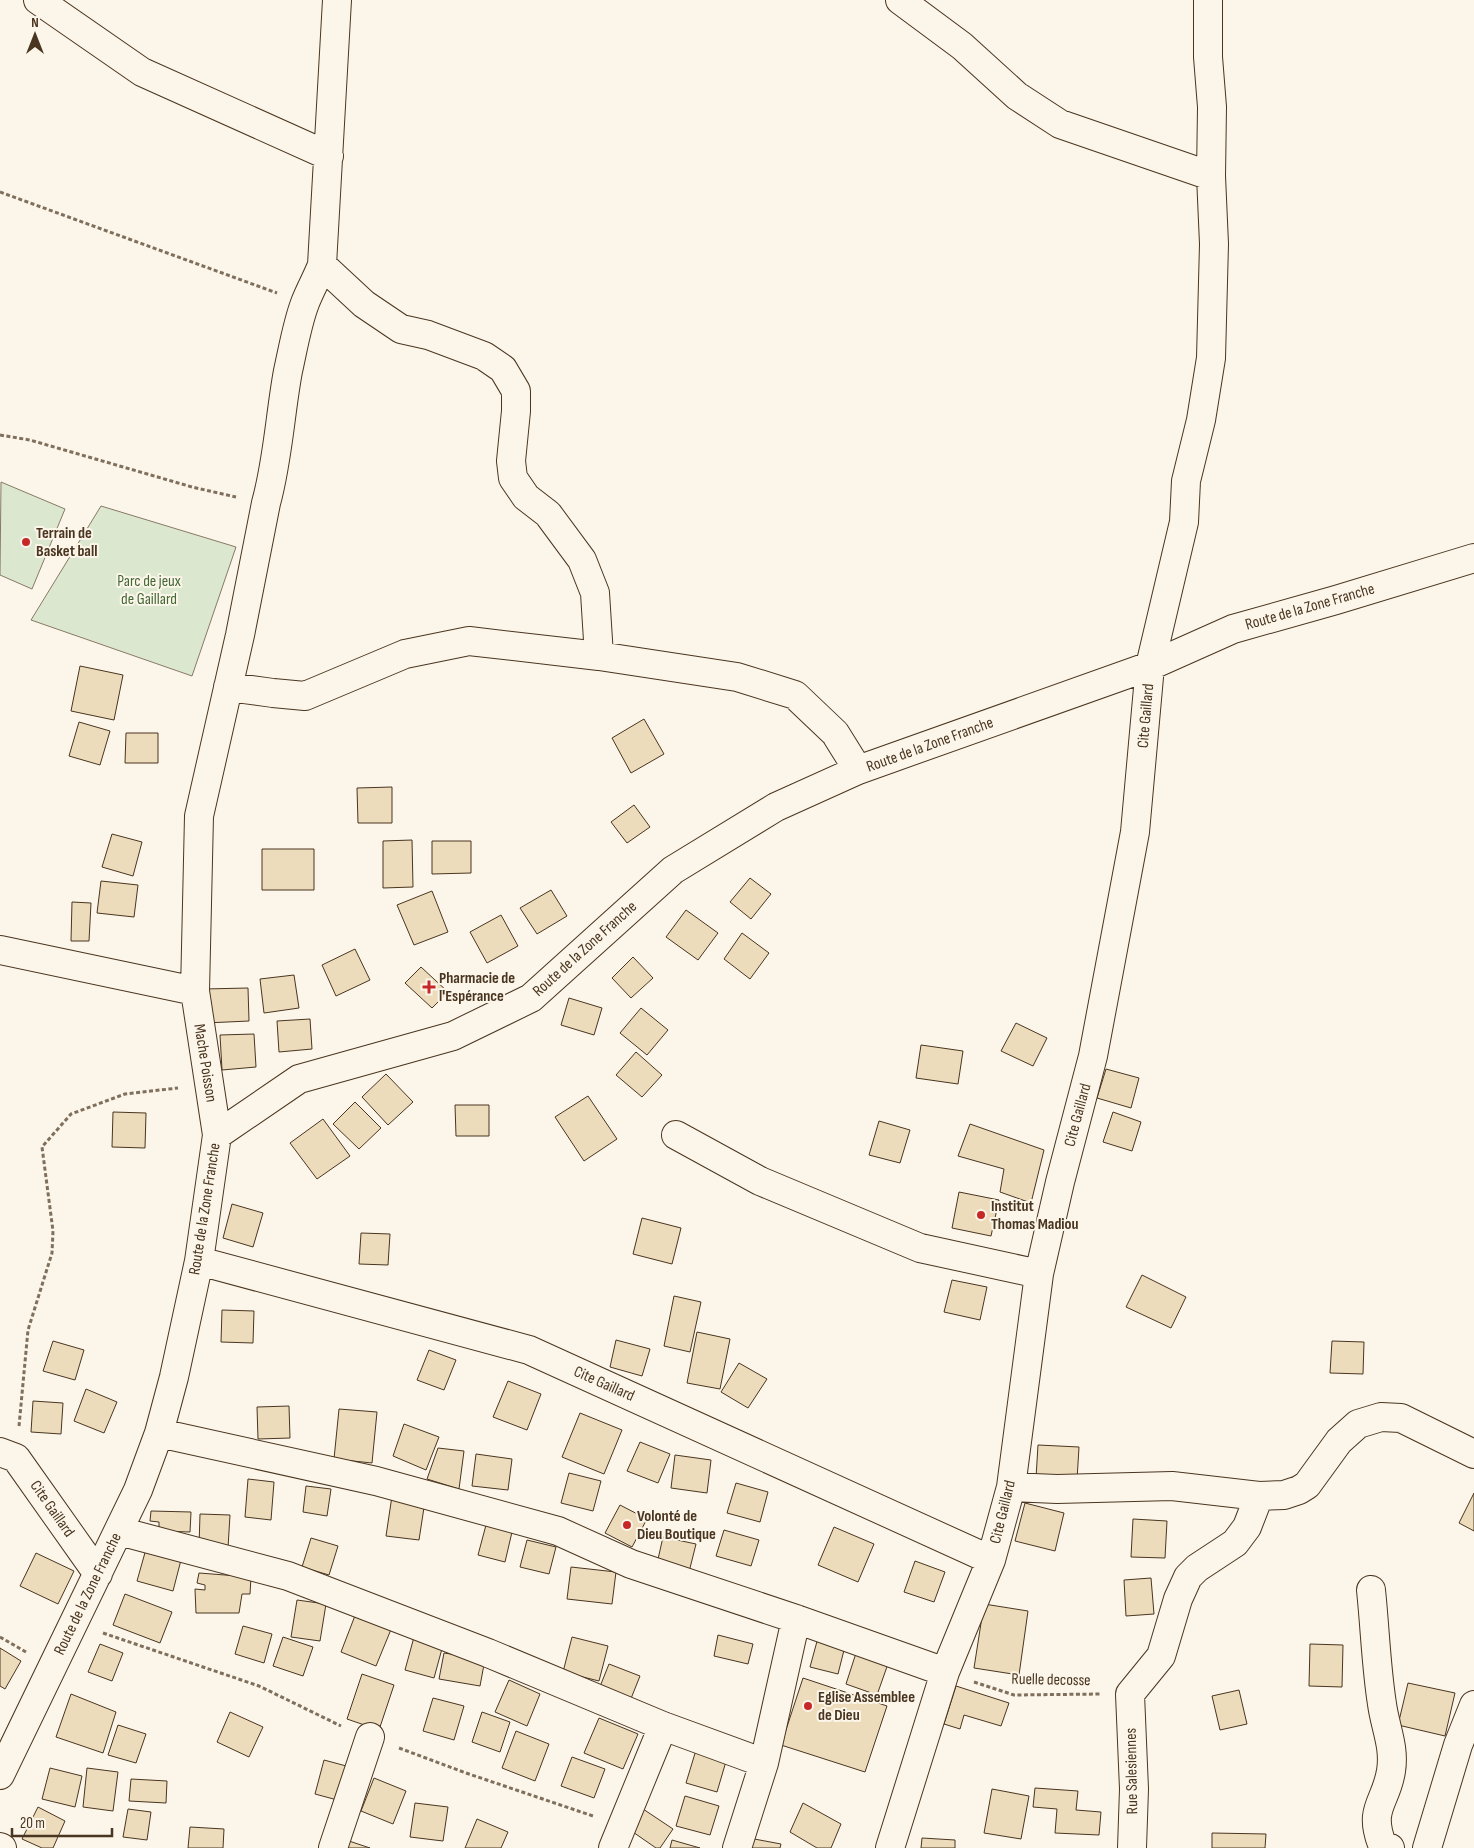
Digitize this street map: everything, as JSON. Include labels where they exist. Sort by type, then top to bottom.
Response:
[{"type":"street","points":[[38,0],[142,72],[328,156]]},
{"type":"street","name":"Mache Poisson","points":[[217,1135],[195,991],[199,816],[271,483],[288,372],[305,303],[322,264],[337,0]]},
{"type":"street","points":[[900,0],[962,46],[1017,96],[1060,124],[1211,176]]},
{"type":"street","name":"Cite Gaillard","points":[[890,1848],[945,1672],[991,1560],[1011,1487],[1039,1274],[1060,1182],[1093,1056],[1134,842],[1150,666],[1184,522],[1186,481],[1201,420],[1210,358],[1214,244],[1208,0]]},
{"type":"street","points":[[322,264],[364,304],[401,329],[428,335],[484,356],[504,369],[516,391],[511,461],[514,478],[526,497],[548,514],[582,560],[595,593],[598,656]]},
{"type":"street","name":"Route de la Zone Franche","points":[[0,1775],[119,1531],[138,1490],[159,1433],[174,1377],[199,1261],[217,1135],[299,1078],[453,1036],[531,998],[673,870],[776,807],[858,770],[1150,666],[1233,629],[1474,558]]},
{"type":"street","points":[[228,687],[305,696],[405,654],[469,641],[598,656],[737,677],[795,695],[836,733],[858,770]]},
{"type":"street","points":[[0,950],[195,991]]},
{"type":"street","points":[[676,1135],[760,1181],[920,1248],[1039,1274]]},
{"type":"street","name":"Cite Gaillard","points":[[199,1261],[529,1350],[991,1560]]},
{"type":"street","points":[[1011,1487],[1057,1489],[1172,1486],[1259,1496],[1284,1495],[1307,1485],[1339,1441],[1358,1424],[1381,1417],[1401,1418],[1474,1454]]},
{"type":"street","points":[[159,1433],[376,1481],[558,1531],[631,1564],[796,1619],[945,1672]]},
{"type":"street","name":"Cite Gaillard","points":[[8,1455],[98,1574]]},
{"type":"street","points":[[1130,1694],[1161,1656],[1178,1599],[1188,1577],[1197,1568],[1235,1543],[1247,1527],[1259,1496]]},
{"type":"street","points":[[119,1531],[288,1576],[488,1653],[663,1726],[764,1764]]},
{"type":"street","points":[[1371,1590],[1382,1704],[1392,1750],[1391,1772],[1376,1814],[1376,1827],[1382,1844],[1390,1848]]},
{"type":"street","points":[[737,1848],[764,1764],[796,1619]]},
{"type":"street","name":"Rue Salesiennes","points":[[1130,1694],[1134,1789],[1132,1848]]},
{"type":"street","points":[[1427,1848],[1458,1745],[1474,1705]]},
{"type":"street","points":[[613,1848],[663,1726]]},
{"type":"street","points":[[333,1848],[370,1737]]},
{"type":"path","points":[[0,192],[305,303]]},
{"type":"path","points":[[0,435],[30,440],[192,487],[266,503]]},
{"type":"path","points":[[8,1455],[28,1330],[52,1253],[53,1232],[42,1147],[71,1114],[125,1094],[208,1084]]},
{"type":"path","name":"Ruelle decosse","points":[[945,1672],[1014,1695],[1130,1694]]},
{"type":"green space","name":"Terrain de Basket ball","points":[[1,482],[65,509],[32,589],[0,575]]},
{"type":"green space","name":"Parc de jeux de Gaillard","points":[[101,506],[236,547],[192,676],[31,620]]},
{"type":"building","points":[[80,666],[123,675],[114,720],[71,711]]},
{"type":"building","points":[[644,719],[664,754],[631,773],[612,738]]},
{"type":"building","points":[[79,722],[110,731],[100,765],[69,756]]},
{"type":"building","points":[[126,733],[158,733],[158,763],[125,763]]},
{"type":"building","points":[[392,787],[392,823],[358,823],[357,788]]},
{"type":"building","points":[[634,805],[650,827],[627,843],[611,822]]},
{"type":"building","points":[[112,834],[142,842],[133,876],[102,867]]},
{"type":"building","points":[[412,840],[413,887],[383,888],[383,841]]},
{"type":"building","points":[[432,841],[471,841],[471,873],[432,874]]},
{"type":"building","points":[[262,849],[314,849],[314,890],[262,890]]},
{"type":"building","points":[[750,878],[771,894],[751,919],[730,902]]},
{"type":"building","points":[[101,881],[138,885],[134,917],[97,913]]},
{"type":"building","points":[[551,890],[567,916],[537,934],[520,908]]},
{"type":"building","points":[[432,891],[448,932],[414,945],[397,905]]},
{"type":"building","points":[[72,902],[91,903],[89,941],[71,941]]},
{"type":"building","points":[[686,910],[718,933],[698,960],[666,937]]},
{"type":"building","points":[[501,915],[518,946],[487,963],[470,932]]},
{"type":"building","points":[[742,933],[769,953],[750,979],[724,959]]},
{"type":"building","points":[[355,949],[370,980],[336,996],[322,965]]},
{"type":"building","points":[[633,957],[653,978],[631,998],[612,978]]},
{"type":"building","points":[[421,967],[448,992],[432,1008],[405,983]]},
{"type":"building","points":[[294,975],[299,1008],[264,1013],[260,979]]},
{"type":"building","points":[[248,988],[249,1021],[205,1023],[204,989]]},
{"type":"building","points":[[569,998],[602,1008],[594,1035],[561,1025]]},
{"type":"building","points":[[641,1008],[668,1030],[647,1055],[620,1033]]},
{"type":"building","points":[[310,1019],[312,1049],[279,1052],[277,1021]]},
{"type":"building","points":[[1016,1023],[1047,1038],[1033,1066],[1001,1051]]},
{"type":"building","points":[[254,1034],[256,1067],[222,1070],[220,1035]]},
{"type":"building","points":[[921,1045],[963,1051],[958,1084],[916,1078]]},
{"type":"building","points":[[636,1052],[662,1075],[642,1097],[616,1075]]},
{"type":"building","points":[[1106,1069],[1139,1078],[1131,1108],[1097,1098]]},
{"type":"building","points":[[386,1074],[413,1102],[388,1125],[362,1097]]},
{"type":"building","points":[[588,1096],[617,1139],[584,1161],[555,1117]]},
{"type":"building","points":[[355,1102],[381,1128],[359,1149],[333,1124]]},
{"type":"building","points":[[455,1105],[489,1105],[489,1136],[456,1136]]},
{"type":"building","points":[[113,1112],[146,1113],[145,1148],[112,1147]]},
{"type":"building","points":[[1113,1112],[1141,1122],[1132,1151],[1103,1142]]},
{"type":"building","points":[[323,1119],[350,1156],[317,1179],[290,1143]]},
{"type":"building","points":[[879,1121],[910,1130],[900,1163],[869,1155]]},
{"type":"building","points":[[970,1124],[1044,1150],[1031,1203],[1000,1192],[1004,1169],[958,1156]]},
{"type":"building","points":[[959,1192],[999,1200],[991,1236],[952,1228]]},
{"type":"building","points":[[232,1204],[263,1213],[253,1247],[223,1238]]},
{"type":"building","points":[[642,1218],[681,1228],[672,1264],[633,1254]]},
{"type":"building","points":[[361,1233],[390,1234],[388,1265],[359,1264]]},
{"type":"building","points":[[1142,1275],[1186,1297],[1171,1328],[1126,1307]]},
{"type":"building","points":[[952,1280],[987,1287],[980,1320],[944,1312]]},
{"type":"building","points":[[674,1296],[701,1302],[690,1352],[664,1346]]},
{"type":"building","points":[[222,1310],[254,1311],[253,1343],[221,1342]]},
{"type":"building","points":[[697,1332],[730,1339],[720,1389],[687,1383]]},
{"type":"building","points":[[616,1340],[650,1349],[642,1376],[610,1367]]},
{"type":"building","points":[[53,1341],[84,1350],[75,1380],[43,1371]]},
{"type":"building","points":[[1332,1341],[1364,1342],[1363,1374],[1330,1373]]},
{"type":"building","points":[[429,1350],[456,1360],[444,1390],[417,1380]]},
{"type":"building","points":[[739,1363],[767,1379],[748,1408],[721,1392]]},
{"type":"building","points":[[508,1381],[541,1394],[527,1430],[493,1417]]},
{"type":"building","points":[[86,1389],[117,1402],[104,1433],[74,1421]]},
{"type":"building","points":[[33,1401],[63,1403],[61,1434],[31,1432]]},
{"type":"building","points":[[289,1406],[290,1438],[258,1439],[257,1407]]},
{"type":"building","points":[[339,1409],[377,1412],[372,1463],[334,1459]]},
{"type":"building","points":[[580,1413],[622,1430],[604,1474],[562,1457]]},
{"type":"building","points":[[404,1424],[439,1437],[426,1470],[393,1456]]},
{"type":"building","points":[[640,1442],[670,1454],[658,1483],[627,1471]]},
{"type":"building","points":[[1038,1445],[1079,1447],[1077,1480],[1036,1478]]},
{"type":"building","points":[[438,1448],[464,1451],[459,1489],[427,1479]]},
{"type":"building","points":[[476,1454],[512,1459],[508,1490],[472,1486]]},
{"type":"building","points":[[675,1455],[711,1460],[707,1493],[671,1488]]},
{"type":"building","points":[[569,1473],[601,1481],[593,1511],[561,1503]]},
{"type":"building","points":[[248,1479],[274,1482],[271,1520],[245,1517]]},
{"type":"building","points":[[736,1483],[768,1492],[760,1522],[727,1513]]},
{"type":"building","points":[[306,1486],[331,1489],[327,1516],[303,1512]]},
{"type":"building","points":[[1474,1493],[1474,1531],[1459,1523]]},
{"type":"building","points":[[392,1496],[425,1501],[419,1540],[386,1536]]},
{"type":"building","points":[[1025,1503],[1064,1513],[1055,1551],[1015,1541]]},
{"type":"building","points":[[620,1505],[647,1519],[632,1547],[605,1533]]},
{"type":"building","points":[[151,1511],[191,1512],[190,1532],[159,1531],[159,1522],[150,1521]]},
{"type":"building","points":[[200,1514],[230,1515],[228,1548],[199,1547]]},
{"type":"building","points":[[1133,1519],[1167,1521],[1165,1558],[1131,1557]]},
{"type":"building","points":[[486,1525],[512,1532],[505,1562],[478,1555]]},
{"type":"building","points":[[834,1527],[874,1544],[858,1582],[818,1565]]},
{"type":"building","points":[[724,1530],[759,1540],[751,1566],[716,1556]]},
{"type":"building","points":[[663,1537],[696,1544],[688,1576],[656,1568]]},
{"type":"building","points":[[311,1538],[338,1546],[329,1575],[302,1567]]},
{"type":"building","points":[[527,1540],[556,1547],[549,1574],[520,1567]]},
{"type":"building","points":[[146,1549],[181,1560],[173,1591],[137,1581]]},
{"type":"building","points":[[36,1553],[74,1571],[58,1604],[20,1586]]},
{"type":"building","points":[[915,1561],[945,1572],[934,1602],[904,1592]]},
{"type":"building","points":[[571,1567],[616,1572],[612,1604],[567,1599]]},
{"type":"building","points":[[199,1573],[251,1577],[250,1594],[242,1594],[239,1613],[196,1613],[195,1589],[205,1590],[205,1585],[197,1583]]},
{"type":"building","points":[[1151,1578],[1154,1614],[1126,1616],[1124,1580]]},
{"type":"building","points":[[125,1594],[172,1612],[160,1643],[113,1625]]},
{"type":"building","points":[[297,1600],[326,1604],[320,1641],[291,1637]]},
{"type":"building","points":[[984,1604],[1028,1611],[1019,1675],[974,1668]]},
{"type":"building","points":[[356,1613],[392,1627],[376,1666],[341,1652]]},
{"type":"building","points":[[243,1626],[272,1634],[264,1663],[235,1654]]},
{"type":"building","points":[[819,1634],[846,1642],[838,1674],[810,1667]]},
{"type":"building","points":[[718,1635],[753,1644],[748,1664],[714,1656]]},
{"type":"building","points":[[283,1637],[313,1647],[303,1676],[273,1666]]},
{"type":"building","points":[[414,1637],[443,1645],[434,1678],[405,1670]]},
{"type":"building","points":[[572,1637],[608,1646],[599,1681],[563,1672]]},
{"type":"building","points":[[100,1644],[123,1653],[112,1681],[88,1672]]},
{"type":"building","points":[[1310,1644],[1343,1645],[1342,1687],[1309,1686]]},
{"type":"building","points":[[0,1648],[21,1661],[5,1689],[0,1686]]},
{"type":"building","points":[[857,1650],[889,1661],[877,1695],[846,1684]]},
{"type":"building","points":[[444,1653],[485,1659],[480,1686],[439,1679]]},
{"type":"building","points":[[609,1664],[640,1676],[628,1706],[597,1694]]},
{"type":"building","points":[[362,1674],[394,1685],[379,1730],[347,1719]]},
{"type":"building","points":[[803,1678],[887,1706],[865,1772],[781,1745]]},
{"type":"building","points":[[509,1680],[540,1694],[527,1726],[495,1712]]},
{"type":"building","points":[[1408,1683],[1455,1693],[1445,1736],[1398,1725]]},
{"type":"building","points":[[956,1686],[1009,1703],[1001,1726],[964,1715],[960,1729],[944,1724]]},
{"type":"building","points":[[1239,1690],[1247,1724],[1220,1730],[1212,1696]]},
{"type":"building","points":[[71,1694],[116,1712],[103,1753],[56,1737]]},
{"type":"building","points":[[433,1698],[464,1706],[454,1740],[423,1731]]},
{"type":"building","points":[[230,1712],[263,1727],[249,1757],[217,1742]]},
{"type":"building","points":[[482,1712],[510,1722],[500,1752],[472,1742]]},
{"type":"building","points":[[599,1718],[638,1734],[623,1769],[584,1753]]},
{"type":"building","points":[[118,1725],[146,1734],[136,1763],[108,1755]]},
{"type":"building","points":[[516,1731],[549,1744],[535,1781],[502,1768]]},
{"type":"building","points":[[696,1750],[727,1758],[717,1792],[686,1783]]},
{"type":"building","points":[[572,1757],[605,1769],[594,1798],[561,1786]]},
{"type":"building","points":[[324,1760],[350,1767],[341,1801],[315,1794]]},
{"type":"building","points":[[50,1768],[82,1776],[75,1807],[42,1799]]},
{"type":"building","points":[[87,1768],[118,1772],[113,1811],[83,1807]]},
{"type":"building","points":[[374,1778],[406,1791],[393,1824],[361,1811]]},
{"type":"building","points":[[131,1779],[167,1781],[166,1803],[129,1801]]},
{"type":"building","points":[[1035,1788],[1078,1791],[1076,1810],[1101,1812],[1099,1835],[1055,1833],[1057,1809],[1033,1807]]},
{"type":"building","points":[[992,1789],[1029,1796],[1021,1839],[984,1833]]},
{"type":"building","points":[[685,1796],[719,1806],[710,1835],[676,1826]]},
{"type":"building","points":[[415,1803],[448,1807],[443,1841],[410,1837]]},
{"type":"building","points":[[803,1803],[841,1824],[831,1848],[817,1848],[790,1832]]},
{"type":"building","points":[[38,1807],[65,1821],[53,1848],[42,1848],[22,1839]]},
{"type":"building","points":[[128,1809],[151,1812],[147,1840],[123,1837]]},
{"type":"building","points":[[643,1809],[673,1829],[660,1848],[656,1848],[630,1830]]},
{"type":"building","points":[[477,1819],[508,1832],[501,1848],[465,1848]]},
{"type":"building","points":[[190,1827],[224,1829],[223,1848],[188,1848]]},
{"type":"building","points":[[1212,1833],[1266,1834],[1265,1848],[1212,1848]]},
{"type":"building","points":[[749,1838],[781,1844],[780,1848],[747,1848]]},
{"type":"building","points":[[922,1838],[955,1840],[955,1848],[921,1848]]},
{"type":"building","points":[[346,1840],[370,1848],[344,1848]]},
{"type":"building","points":[[672,1840],[700,1848],[670,1848]]},
{"type":"place","name":"Terrain de Basket ball","points":[[26,542]]},
{"type":"place","name":"Pharmacie de l'Espérance","points":[[429,987]]},
{"type":"place","name":"Institut Thomas Madiou","points":[[981,1215]]},
{"type":"place","name":"Volonté de Dieu Boutique","points":[[627,1525]]},
{"type":"place","name":"Eglise Assemblee de Dieu","points":[[808,1706]]}]
